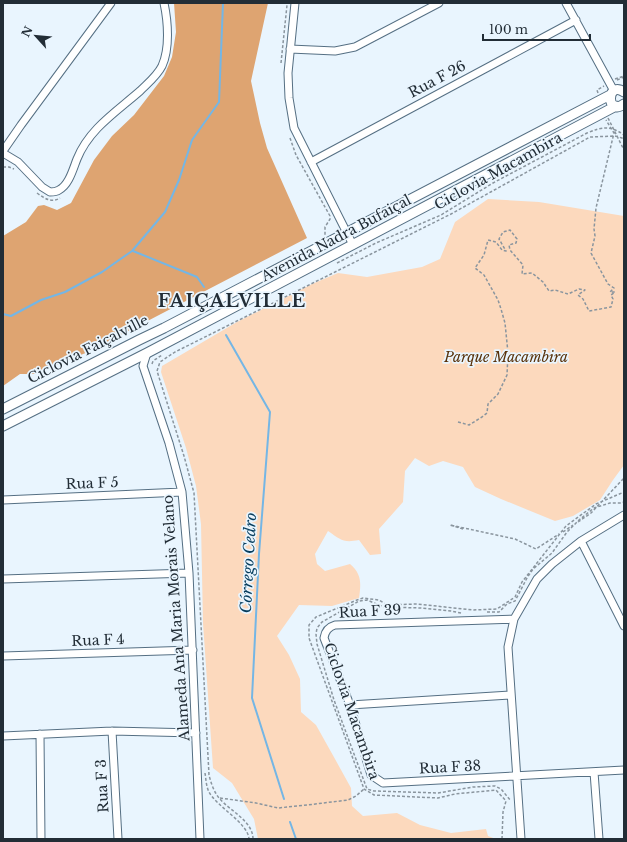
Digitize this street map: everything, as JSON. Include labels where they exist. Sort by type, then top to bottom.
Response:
[{"type":"main road","points":[[617,90],[610,100],[613,105],[621,107]]},
{"type":"main road","name":"Avenida Nadra Bufaiçal","points":[[3,409],[164,328],[347,233],[617,90]]},
{"type":"main road","name":"Avenida Nadra Bufaiçal","points":[[3,426],[621,107]]},
{"type":"street","points":[[111,3],[21,124],[3,152],[18,162],[42,187],[50,192],[58,191],[64,186],[86,141],[112,114],[156,76],[162,66],[166,54],[167,37],[166,12],[164,3]]},
{"type":"street","points":[[294,3],[288,73],[288,98],[294,128],[353,245]]},
{"type":"street","points":[[290,49],[335,51],[355,47],[439,3]]},
{"type":"street","points":[[566,3],[617,90]]},
{"type":"street","name":"Rua F 26","points":[[311,162],[576,20]]},
{"type":"street","name":"Alameda Ana Maria Morais Velano","points":[[147,353],[143,366],[169,443],[182,492],[189,574],[193,650],[200,839]]},
{"type":"street","name":"Rua F 5","points":[[3,500],[182,492]]},
{"type":"street","points":[[521,839],[508,647],[514,619],[537,578],[581,541],[624,515]]},
{"type":"street","points":[[581,541],[624,626]]},
{"type":"street","points":[[3,579],[189,574]]},
{"type":"street","name":"Rua F 39","points":[[350,705],[324,638],[325,632],[329,627],[335,625],[514,619]]},
{"type":"street","name":"Rua F 4","points":[[3,656],[193,650]]},
{"type":"street","points":[[350,705],[511,695]]},
{"type":"street","name":"Rua F 38","points":[[350,705],[371,775],[383,783],[518,777],[624,770]]},
{"type":"street","points":[[3,736],[112,731],[196,733]]},
{"type":"street","name":"Rua F 3","points":[[112,731],[118,839]]},
{"type":"street","points":[[40,734],[41,839]]},
{"type":"street","points":[[594,772],[599,839]]},
{"type":"path","points":[[281,68],[288,3]]},
{"type":"path","points":[[614,80],[624,76]]},
{"type":"path","points":[[600,96],[597,90],[617,90]]},
{"type":"path","points":[[458,422],[469,425],[482,417],[487,412],[488,404],[498,394],[508,375],[508,353],[505,323],[501,309],[498,300],[484,275],[475,268],[484,255],[488,240],[496,242],[502,250],[506,251],[499,239],[502,232],[510,230],[517,240],[516,243],[509,245],[510,250],[523,265],[522,274],[532,273],[543,282],[549,291],[555,290],[568,294],[580,289],[585,290],[578,295],[584,299],[589,311],[612,307],[613,299],[610,295],[615,292],[610,292],[614,288],[608,284],[590,253],[595,236],[594,229],[596,208],[614,133],[605,118]]},
{"type":"path","name":"Ciclovia Macambira","points":[[337,263],[376,243],[441,214],[586,133],[602,127],[618,131],[624,135]]},
{"type":"path","points":[[253,839],[253,834],[246,824],[219,798],[212,787],[209,775],[194,493],[157,371],[160,362],[175,352],[451,214],[590,137],[616,136],[622,138],[624,141]]},
{"type":"path","points":[[290,137],[296,155],[330,216],[330,219],[325,227],[326,231],[324,237]]},
{"type":"path","points":[[151,366],[153,361],[163,354]]},
{"type":"path","points":[[462,529],[450,525],[515,540],[536,549],[591,513],[624,478]]},
{"type":"path","points":[[502,839],[503,812],[506,801],[496,790],[455,794],[438,798],[374,795],[364,790],[309,638],[309,625],[316,617],[364,598],[379,600],[387,605],[417,604],[473,610],[497,609],[515,597],[522,582],[566,526],[596,504],[624,492]]},
{"type":"path","points":[[481,613],[499,612],[507,604],[515,601],[533,569],[552,553],[567,532],[594,508],[610,503],[624,502]]},
{"type":"path","name":"Ciclovia Macambira","points":[[465,614],[421,608],[384,607],[367,600],[359,601],[322,622],[317,628],[317,644],[334,700],[367,789],[374,791],[438,793],[473,787],[495,786],[501,789],[510,799],[512,804]]},
{"type":"path","points":[[219,798],[256,803],[278,808],[307,806],[348,800],[364,790]]},
{"type":"green space","name":"Parque Macambira","points":[[488,199],[539,202],[624,216],[624,465],[600,500],[573,516],[555,521],[475,487],[463,467],[443,461],[429,466],[415,458],[405,471],[403,502],[379,529],[381,554],[370,555],[359,540],[342,540],[328,531],[315,554],[317,564],[325,571],[350,564],[354,568],[359,575],[360,580],[359,598],[332,606],[299,605],[277,636],[289,655],[300,679],[301,712],[316,725],[351,788],[352,806],[363,816],[397,813],[420,825],[451,833],[486,829],[488,836],[496,839],[258,839],[254,819],[232,783],[213,768],[203,623],[201,524],[196,486],[186,448],[161,372],[162,366],[237,322],[312,284],[338,273],[367,277],[422,267],[440,259],[455,222]]},
{"type":"shaded area","points":[[174,3],[268,3],[251,81],[267,148],[307,238],[88,352],[34,374],[20,374],[3,386],[3,236],[26,222],[38,206],[44,205],[57,210],[71,203],[94,160],[112,136],[134,115],[164,76],[172,57],[176,32]]},
{"type":"waterway","points":[[3,314],[11,316],[41,300],[65,292],[102,272],[132,251],[165,212],[179,180],[192,140],[219,102],[223,3]]},
{"type":"waterway","name":"Córrego Cedro","points":[[133,251],[197,277],[204,287]]},
{"type":"waterway","name":"Córrego Cedro","points":[[226,335],[270,412],[259,554],[252,698],[284,799]]},
{"type":"waterway","name":"Córrego Cedro","points":[[290,822],[296,839]]},
{"type":"district","name":"FAIÇALVILLE","points":[[232,301]]}]
